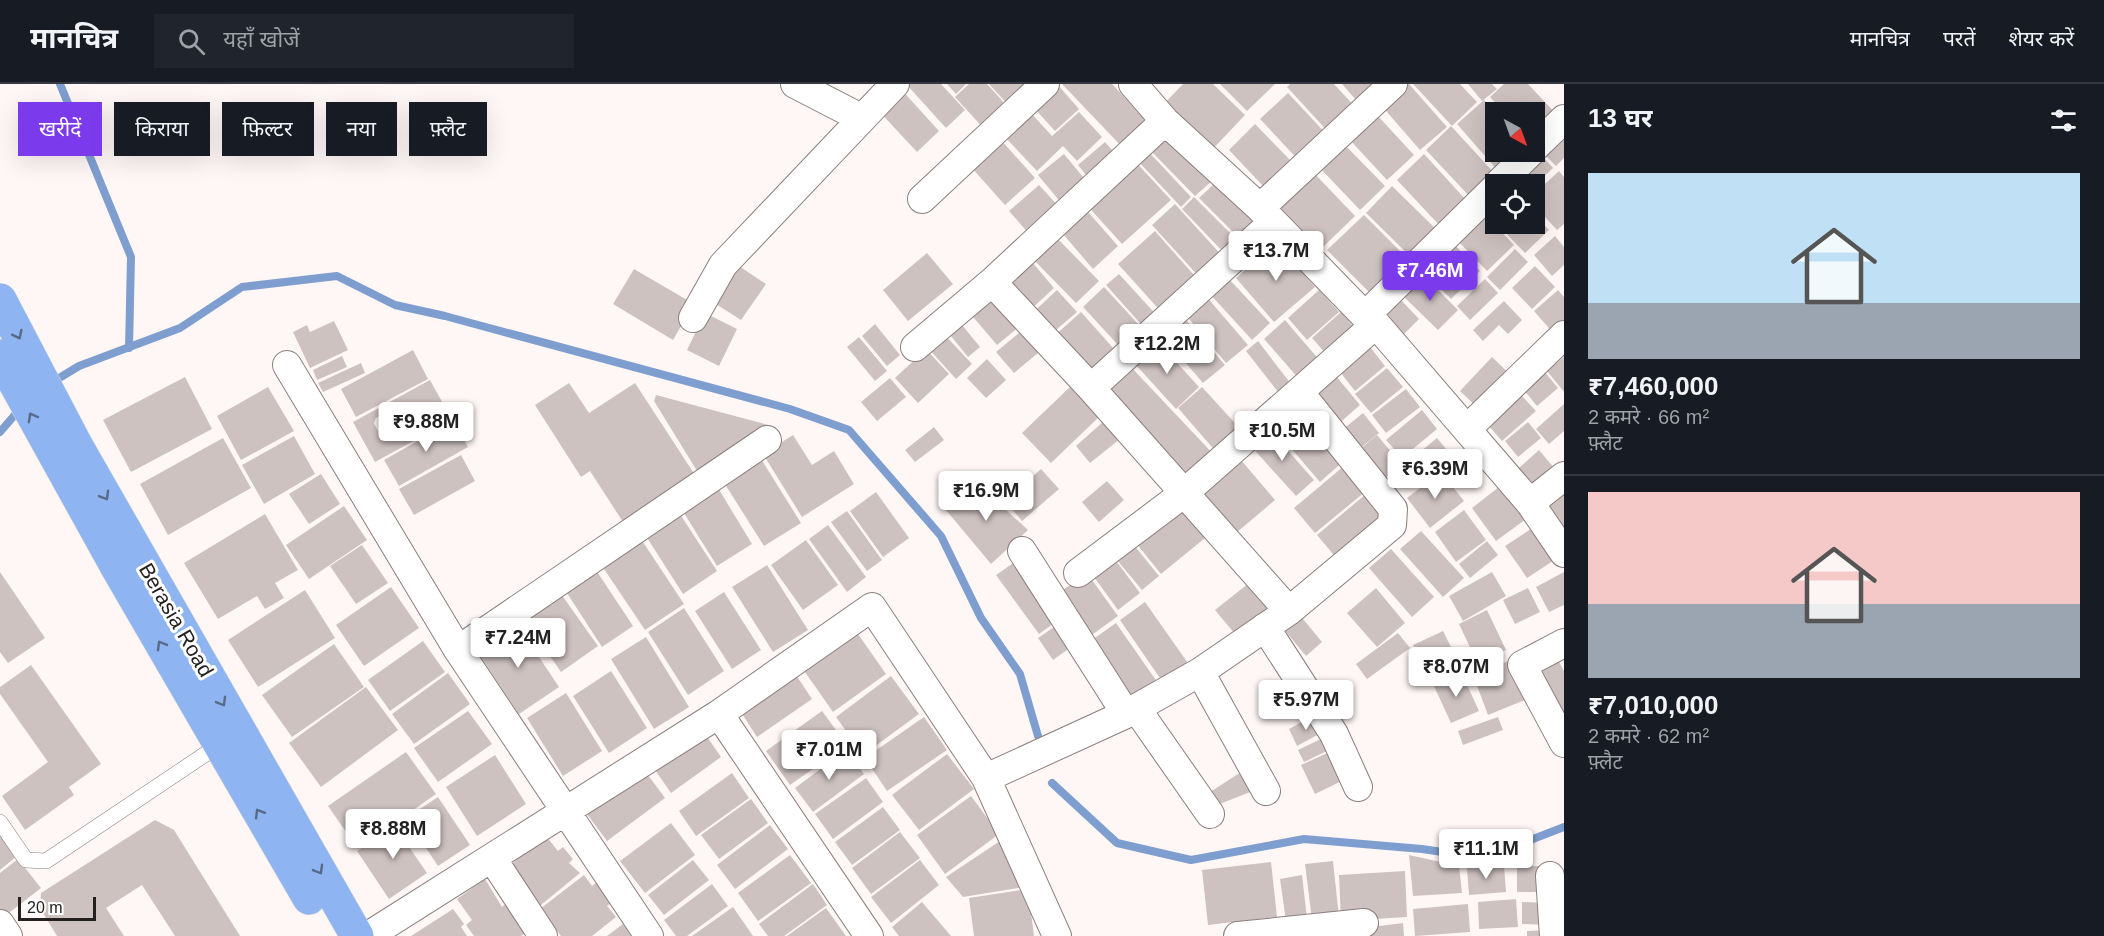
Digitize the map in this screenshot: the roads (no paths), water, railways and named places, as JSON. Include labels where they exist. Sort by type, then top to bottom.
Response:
[{"type":"main road","name":"Berasia Road","points":[[0,300],[16,368],[357,936]]},
{"type":"main road","name":"Berasia Road","points":[[64,450],[219,745],[332,936]]},
{"type":"street","points":[[795,84],[861,118]]},
{"type":"street","points":[[693,318],[723,265],[895,84]]},
{"type":"street","points":[[922,199],[1045,84]]},
{"type":"street","points":[[1091,388],[1266,215],[1392,84]]},
{"type":"street","points":[[1148,89],[1165,121],[1266,215],[1371,320],[1530,503],[1564,553]]},
{"type":"street","points":[[1545,137],[1564,119]]},
{"type":"street","points":[[915,347],[992,282],[1165,121]]},
{"type":"street","points":[[1509,174],[1521,162]]},
{"type":"street","points":[[1078,573],[1183,494],[1300,393],[1485,199]]},
{"type":"street","points":[[992,282],[1091,388],[1288,611]]},
{"type":"street","points":[[1467,429],[1564,335]]},
{"type":"street","points":[[287,365],[458,650],[649,936]]},
{"type":"street","points":[[986,778],[1131,711],[1200,672],[1288,611],[1392,525],[1393,509],[1300,393]]},
{"type":"street","points":[[458,650],[768,440]]},
{"type":"street","points":[[1530,503],[1564,476]]},
{"type":"street","points":[[1022,551],[1131,711],[1210,814]]},
{"type":"street","points":[[368,936],[719,714],[872,607],[986,778],[1057,936]]},
{"type":"street","points":[[1265,627],[1334,734],[1358,787]]},
{"type":"street","points":[[1564,643],[1522,665],[1564,743]]},
{"type":"street","points":[[1200,672],[1266,790]]},
{"type":"street","points":[[719,714],[869,936]]},
{"type":"street","points":[[492,858],[543,936]]},
{"type":"street","points":[[1550,876],[1554,936]]},
{"type":"street","points":[[1238,936],[1364,923]]},
{"type":"street","points":[[0,924],[8,936]]},
{"type":"lane","points":[[0,822],[26,860],[46,861],[219,745]]},
{"type":"waterway","points":[[60,84],[131,257],[129,348]]},
{"type":"waterway","points":[[51,383],[79,366],[180,328],[242,287],[337,276],[395,305],[445,316],[790,409],[849,430],[941,536],[981,618],[1020,674],[1038,736]]},
{"type":"waterway","points":[[0,432],[19,410]]},
{"type":"waterway","points":[[1052,783],[1117,843],[1191,860],[1304,839],[1422,849],[1484,858],[1564,827]]}]
